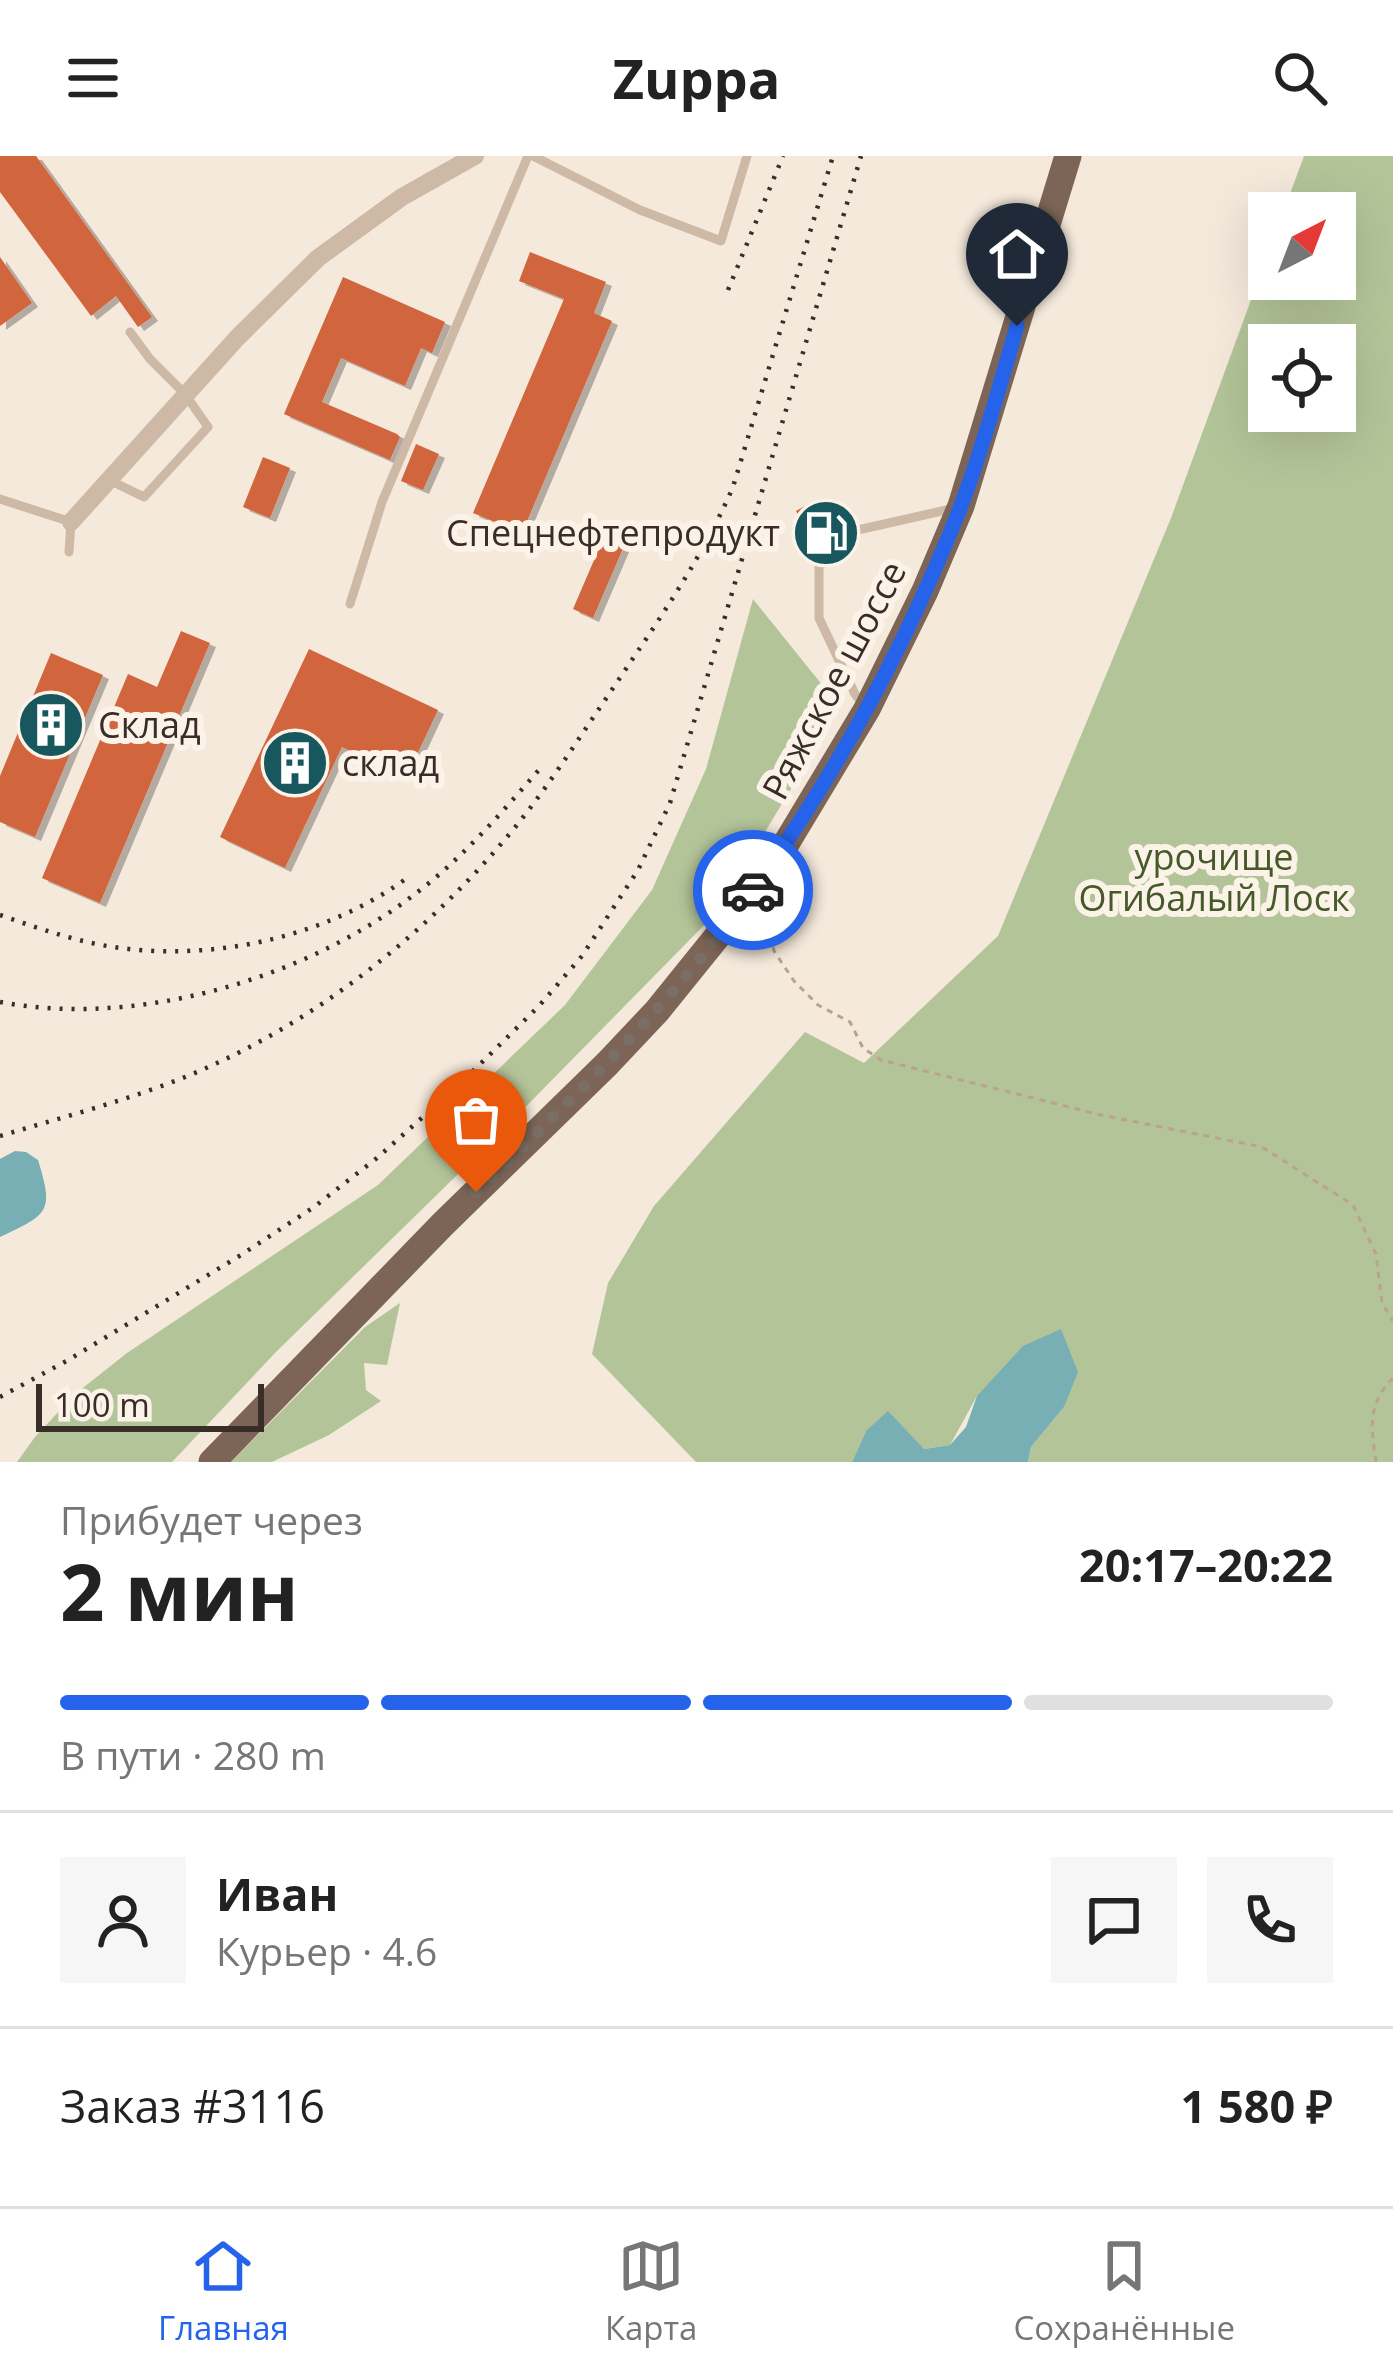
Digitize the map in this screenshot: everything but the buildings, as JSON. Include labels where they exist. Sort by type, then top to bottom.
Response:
[{"type":"main road","name":"Ряжское шоссе","points":[[212,1462],[657,1011],[760,880],[814,800],[867,710],[961,506],[1068,156]]},
{"type":"street","points":[[71,523],[185,394],[318,258],[402,197],[475,156]]},
{"type":"lane","points":[[350,604],[382,502],[531,156],[640,211],[721,241],[747,156]]},
{"type":"lane","points":[[109,480],[144,497],[208,428],[130,332]]},
{"type":"lane","points":[[0,499],[71,523],[69,552]]},
{"type":"lane","points":[[867,710],[854,694],[819,617],[819,567],[849,532],[961,506]]},
{"type":"path","points":[[760,880],[773,951],[818,1006],[850,1022],[863,1048],[881,1060],[1101,1115],[1262,1148],[1353,1205],[1376,1254],[1382,1303],[1393,1322]]},
{"type":"path","points":[[1376,1462],[1372,1432],[1377,1395],[1393,1378]]},
{"type":"green space","name":"урочище Огибалый Лоск","points":[[1304,156],[1393,156],[1393,1462],[1028,1462],[1031,1447],[1064,1407],[977,1396],[950,1445],[924,1449],[866,1431],[852,1462],[696,1462],[592,1354],[608,1283],[654,1206],[805,1032],[864,1063],[998,936],[1171,518],[1251,300],[1356,300],[1356,192],[1291,192]]},
{"type":"green space","points":[[753,599],[840,707],[717,912],[172,1462],[17,1462],[74,1395],[127,1353],[378,1185],[565,1005],[652,890],[706,769]]},
{"type":"green space","points":[[400,1303],[387,1365],[364,1363],[366,1390],[381,1401],[329,1435],[272,1462],[231,1462],[365,1327]]},
{"type":"water","points":[[15,1151],[38,1160],[46,1201],[38,1216],[0,1237],[0,1159]]},
{"type":"water","points":[[1061,1329],[1078,1372],[1064,1407],[1031,1447],[1028,1462],[852,1462],[866,1431],[888,1411],[924,1449],[950,1445],[966,1427],[977,1396],[1023,1346]]},
{"type":"railway","points":[[728,290],[783,156]]},
{"type":"railway","points":[[0,1136],[167,1084],[277,1032],[397,947],[501,844],[641,646],[720,515],[733,487],[833,156]]},
{"type":"railway","points":[[0,1397],[70,1359],[314,1207],[463,1081],[582,956],[638,870],[670,803],[861,156]]},
{"type":"railway","points":[[0,1002],[53,1008],[163,1002],[218,990],[323,950],[371,924],[433,880],[544,764]]},
{"type":"railway","points":[[0,915],[121,948],[208,950],[252,944],[336,918],[411,875]]},
{"type":"way so far","points":[[476,1192],[657,1011],[753,890]]},
{"type":"place","name":"Спецнефтепродукт","points":[[826,533]]},
{"type":"place","name":"Склад","points":[[51,725]]},
{"type":"place","name":"склад","points":[[295,763]]},
{"type":"route","points":[[753,890],[867,710],[925,592],[961,506],[1017,326]]}]
